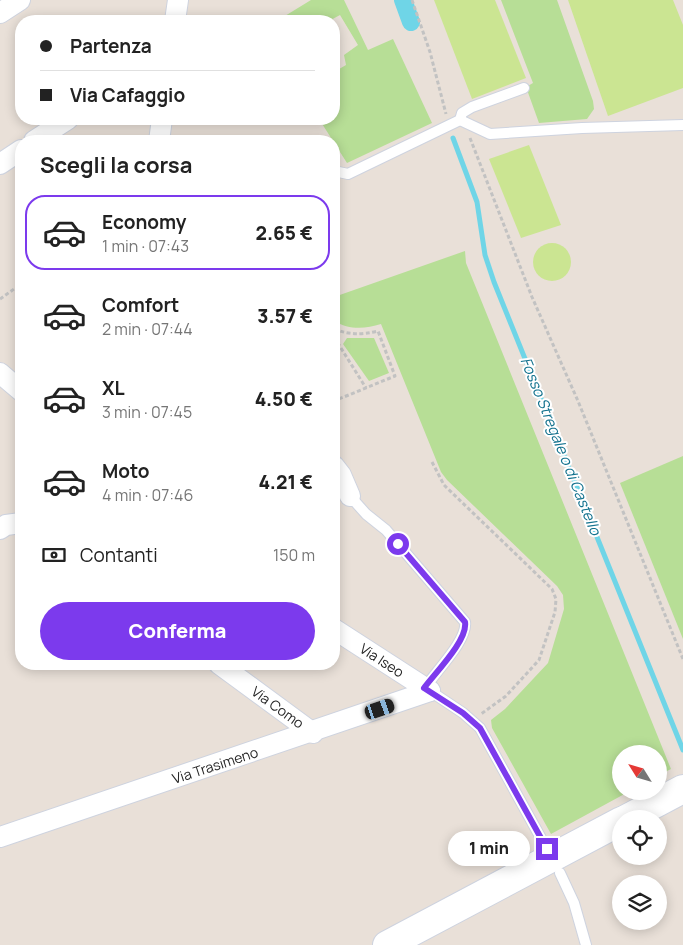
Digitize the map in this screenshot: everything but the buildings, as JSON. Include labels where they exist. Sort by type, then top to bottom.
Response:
[{"type":"main road","points":[[643,810],[683,789]]},
{"type":"main road","points":[[387,945],[612,826]]},
{"type":"street","points":[[176,15],[178,0]]},
{"type":"street","points":[[43,135],[59,125]]},
{"type":"street","points":[[0,164],[15,154]]},
{"type":"street","points":[[0,372],[15,386]]},
{"type":"street","points":[[340,474],[350,496]]},
{"type":"street","points":[[0,529],[6,525],[15,524]]},
{"type":"street","name":"Via Iseo","points":[[340,632],[427,690]]},
{"type":"street","name":"Via Como","points":[[227,670],[313,732]]},
{"type":"street","name":"Via Trasimeno","points":[[0,837],[313,732],[427,690]]},
{"type":"lane","points":[[340,172],[348,174],[455,122],[462,113],[472,106],[524,88]]},
{"type":"lane","points":[[455,122],[471,125],[490,134],[582,128],[683,125]]},
{"type":"lane","points":[[350,496],[366,514],[386,530],[465,622],[465,633],[427,690],[472,720],[490,743],[547,849]]},
{"type":"lane","points":[[560,873],[574,903],[586,945]]},
{"type":"path","points":[[412,0],[423,28],[443,105],[455,122]]},
{"type":"path","points":[[471,125],[470,139],[528,288],[578,401],[683,659]]},
{"type":"path","points":[[0,299],[15,288]]},
{"type":"path","points":[[340,331],[361,335],[378,331],[396,376],[340,399]]},
{"type":"path","points":[[340,347],[366,388]]},
{"type":"path","points":[[432,462],[444,485],[552,589],[556,598],[555,612],[539,660],[506,696],[472,720]]},
{"type":"green space","points":[[311,0],[344,0],[368,50],[393,39],[432,123],[347,163],[340,152],[340,135],[329,135],[323,125],[340,125],[340,68],[346,65],[344,55],[358,45],[340,15],[287,15]]},
{"type":"green space","points":[[434,0],[495,0],[526,78],[472,99]]},
{"type":"green space","points":[[501,0],[557,0],[593,101],[594,109],[587,119],[539,123],[526,87],[533,83]]},
{"type":"green space","points":[[568,0],[673,0],[683,25],[683,88],[608,116]]},
{"type":"green space","points":[[529,145],[561,225],[521,238],[489,159]]},
{"type":"green space","points":[[552,243],[559,244],[565,249],[570,255],[570,269],[565,275],[559,280],[552,281],[545,280],[539,275],[534,269],[533,262],[534,255],[539,249],[545,244]]},
{"type":"green space","points":[[465,251],[466,263],[661,745],[612,745],[613,800],[551,834],[492,728],[491,720],[505,709],[548,663],[564,609],[563,595],[557,586],[447,480],[441,472],[381,324],[357,328],[340,324],[340,295]]},
{"type":"green space","points":[[347,338],[374,338],[389,373],[369,381],[343,344]]},
{"type":"green space","points":[[683,456],[683,639],[620,483]]},
{"type":"waterway","name":"Fosso Stregale o di Castello","points":[[403,0],[411,22]]},
{"type":"waterway","name":"Fosso Stregale o di Castello","points":[[453,138],[477,202],[485,255],[494,282],[683,750]]},
{"type":"route","points":[[398,544],[459,612],[463,617],[466,627],[465,633],[459,642],[424,688],[463,713],[480,728],[547,849]]}]
